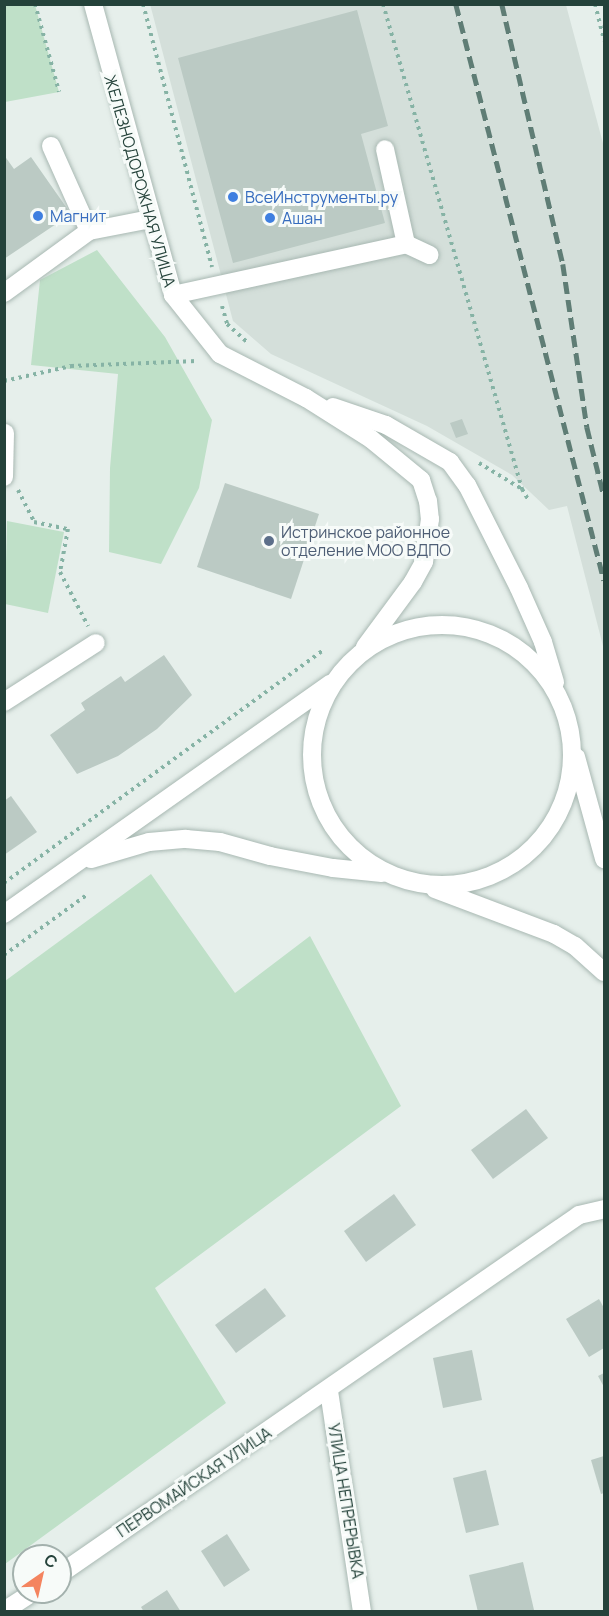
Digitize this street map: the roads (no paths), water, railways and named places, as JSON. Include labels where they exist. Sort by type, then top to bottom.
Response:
[{"type":"street","name":"ЖЕЛЕЗНОДОРОЖНАЯ УЛИЦА","points":[[93,4],[172,295],[220,354],[306,398],[371,439],[421,480],[428,501],[429,530],[424,562],[413,582],[378,627],[361,654]]},
{"type":"street","points":[[51,146],[89,231]]},
{"type":"street","points":[[385,149],[406,244]]},
{"type":"street","points":[[4,293],[89,231],[150,219]]},
{"type":"street","points":[[172,295],[311,273],[371,260],[406,244],[430,255]]},
{"type":"street","name":"ЖЕЛЕЗНОДОРОЖНАЯ УЛИЦА","points":[[306,398],[386,425],[450,462],[467,485],[519,588],[543,642],[604,859]]},
{"type":"street","points":[[5,433],[5,472]]},
{"type":"street","points":[[4,914],[335,680],[361,654],[387,637],[408,629],[453,625],[476,629],[517,648],[534,663],[560,700]]},
{"type":"street","points":[[4,702],[96,642]]},
{"type":"street","points":[[335,680],[316,722],[312,744],[316,789],[335,830],[350,847],[387,873]]},
{"type":"street","points":[[428,886],[454,885],[487,877],[517,862],[534,847],[560,810],[572,767],[572,744]]},
{"type":"street","points":[[64,870],[111,851],[140,844],[186,839],[220,842],[270,856],[333,868],[387,873],[428,886],[554,934],[575,946],[604,972]]},
{"type":"street","name":"ПЕРВОМАЙСКАЯ УЛИЦА","points":[[72,1566],[329,1391],[579,1215],[604,1209]]},
{"type":"street","name":"УЛИЦА НЕПРЕРЫВКА","points":[[329,1391],[362,1611]]},
{"type":"railway","points":[[456,4],[604,580]]},
{"type":"railway","points":[[502,4],[563,264],[587,427],[604,496]]},
{"type":"place","name":"ВсеИнструменты.ру","points":[[233,197]]},
{"type":"place","name":"Магнит","points":[[38,216]]},
{"type":"place","name":"Ашан","points":[[270,218]]},
{"type":"place","name":"Истринское районное отделение МОО ВДПО","points":[[269,541]]}]
